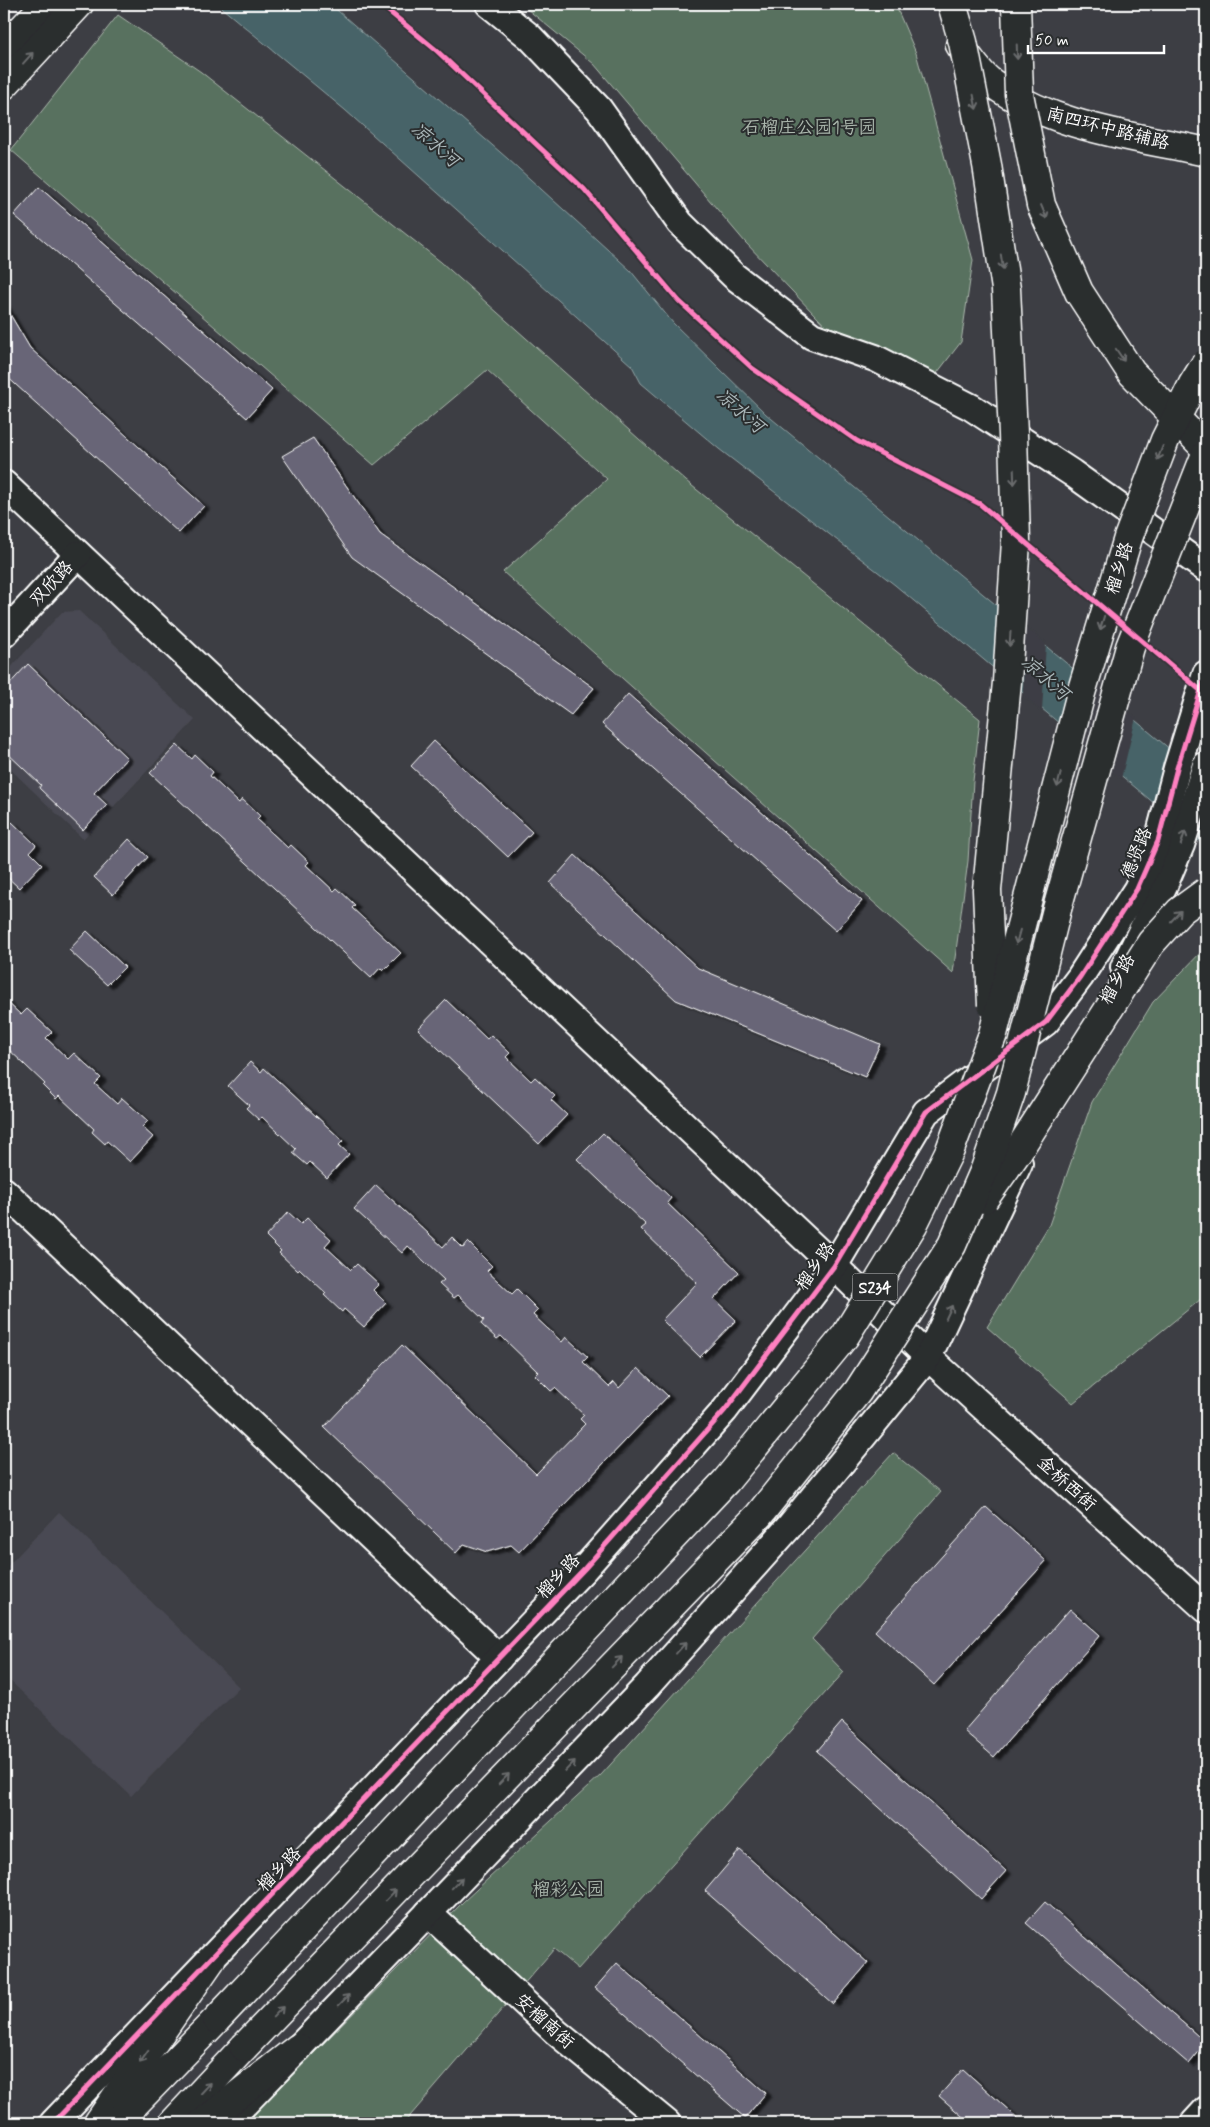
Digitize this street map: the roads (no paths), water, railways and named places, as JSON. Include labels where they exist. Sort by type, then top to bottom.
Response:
[{"type":"main road","points":[[4,48],[44,17],[79,4]]},
{"type":"main road","name":"南四环中路辅路","points":[[939,4],[956,39],[975,66],[991,83],[1037,110],[1086,126],[1206,152]]},
{"type":"main road","points":[[952,4],[963,42],[987,165],[1006,289],[1013,434],[1016,541],[1007,682],[987,890],[993,1034]]},
{"type":"main road","points":[[1016,4],[1019,94],[1041,205],[1079,292],[1131,372],[1206,449]]},
{"type":"main road","points":[[4,85],[44,17]]},
{"type":"main road","name":"榴乡路","points":[[116,2123],[217,2019],[726,1481],[845,1336],[913,1225],[950,1150],[993,1034],[1081,693],[1128,538],[1165,440],[1193,384],[1206,363]]},
{"type":"main road","name":"S234","points":[[173,2123],[244,2047],[759,1515],[858,1391],[952,1245],[985,1169],[1011,1093],[1057,909],[1130,647],[1206,454]]},
{"type":"main road","points":[[952,1245],[1016,1154],[1151,943],[1180,911],[1206,892]]},
{"type":"main road","points":[[98,2123],[211,1960]]},
{"type":"main road","points":[[202,2123],[298,2048]]},
{"type":"street","points":[[490,4],[530,37],[599,109],[680,223],[734,276],[812,336],[875,358],[970,407],[1072,473],[1206,569]]},
{"type":"street","name":"金桥西街","points":[[4,484],[834,1266],[928,1357],[1206,1609]]},
{"type":"street","name":"双欣路","points":[[4,634],[78,554]]},
{"type":"street","name":"德贤路","points":[[1046,1022],[1080,977],[1137,889],[1158,841],[1177,768],[1206,674]]},
{"type":"street","name":"榴乡路","points":[[226,2123],[647,1686],[788,1528],[928,1357],[1044,1111],[1116,984],[1165,883],[1181,845],[1206,765]]},
{"type":"street","name":"榴乡路","points":[[53,2123],[585,1568],[725,1410],[834,1266],[926,1112],[1046,1022]]},
{"type":"street","points":[[4,1191],[499,1658]]},
{"type":"street","name":"安榴南街","points":[[428,1913],[556,2032],[667,2123]]},
{"type":"street","points":[[1194,2123],[1206,2110]]},
{"type":"water","name":"凉水河","points":[[217,4],[330,4],[508,159],[630,270],[673,323],[766,414],[1206,779],[1206,847],[895,585],[719,449],[641,383],[632,366],[345,110]]},
{"type":"park label","name":"石榴庄公园1号园","points":[[809,127]]},
{"type":"park label","name":"榴彩公园","points":[[568,1889]]}]
